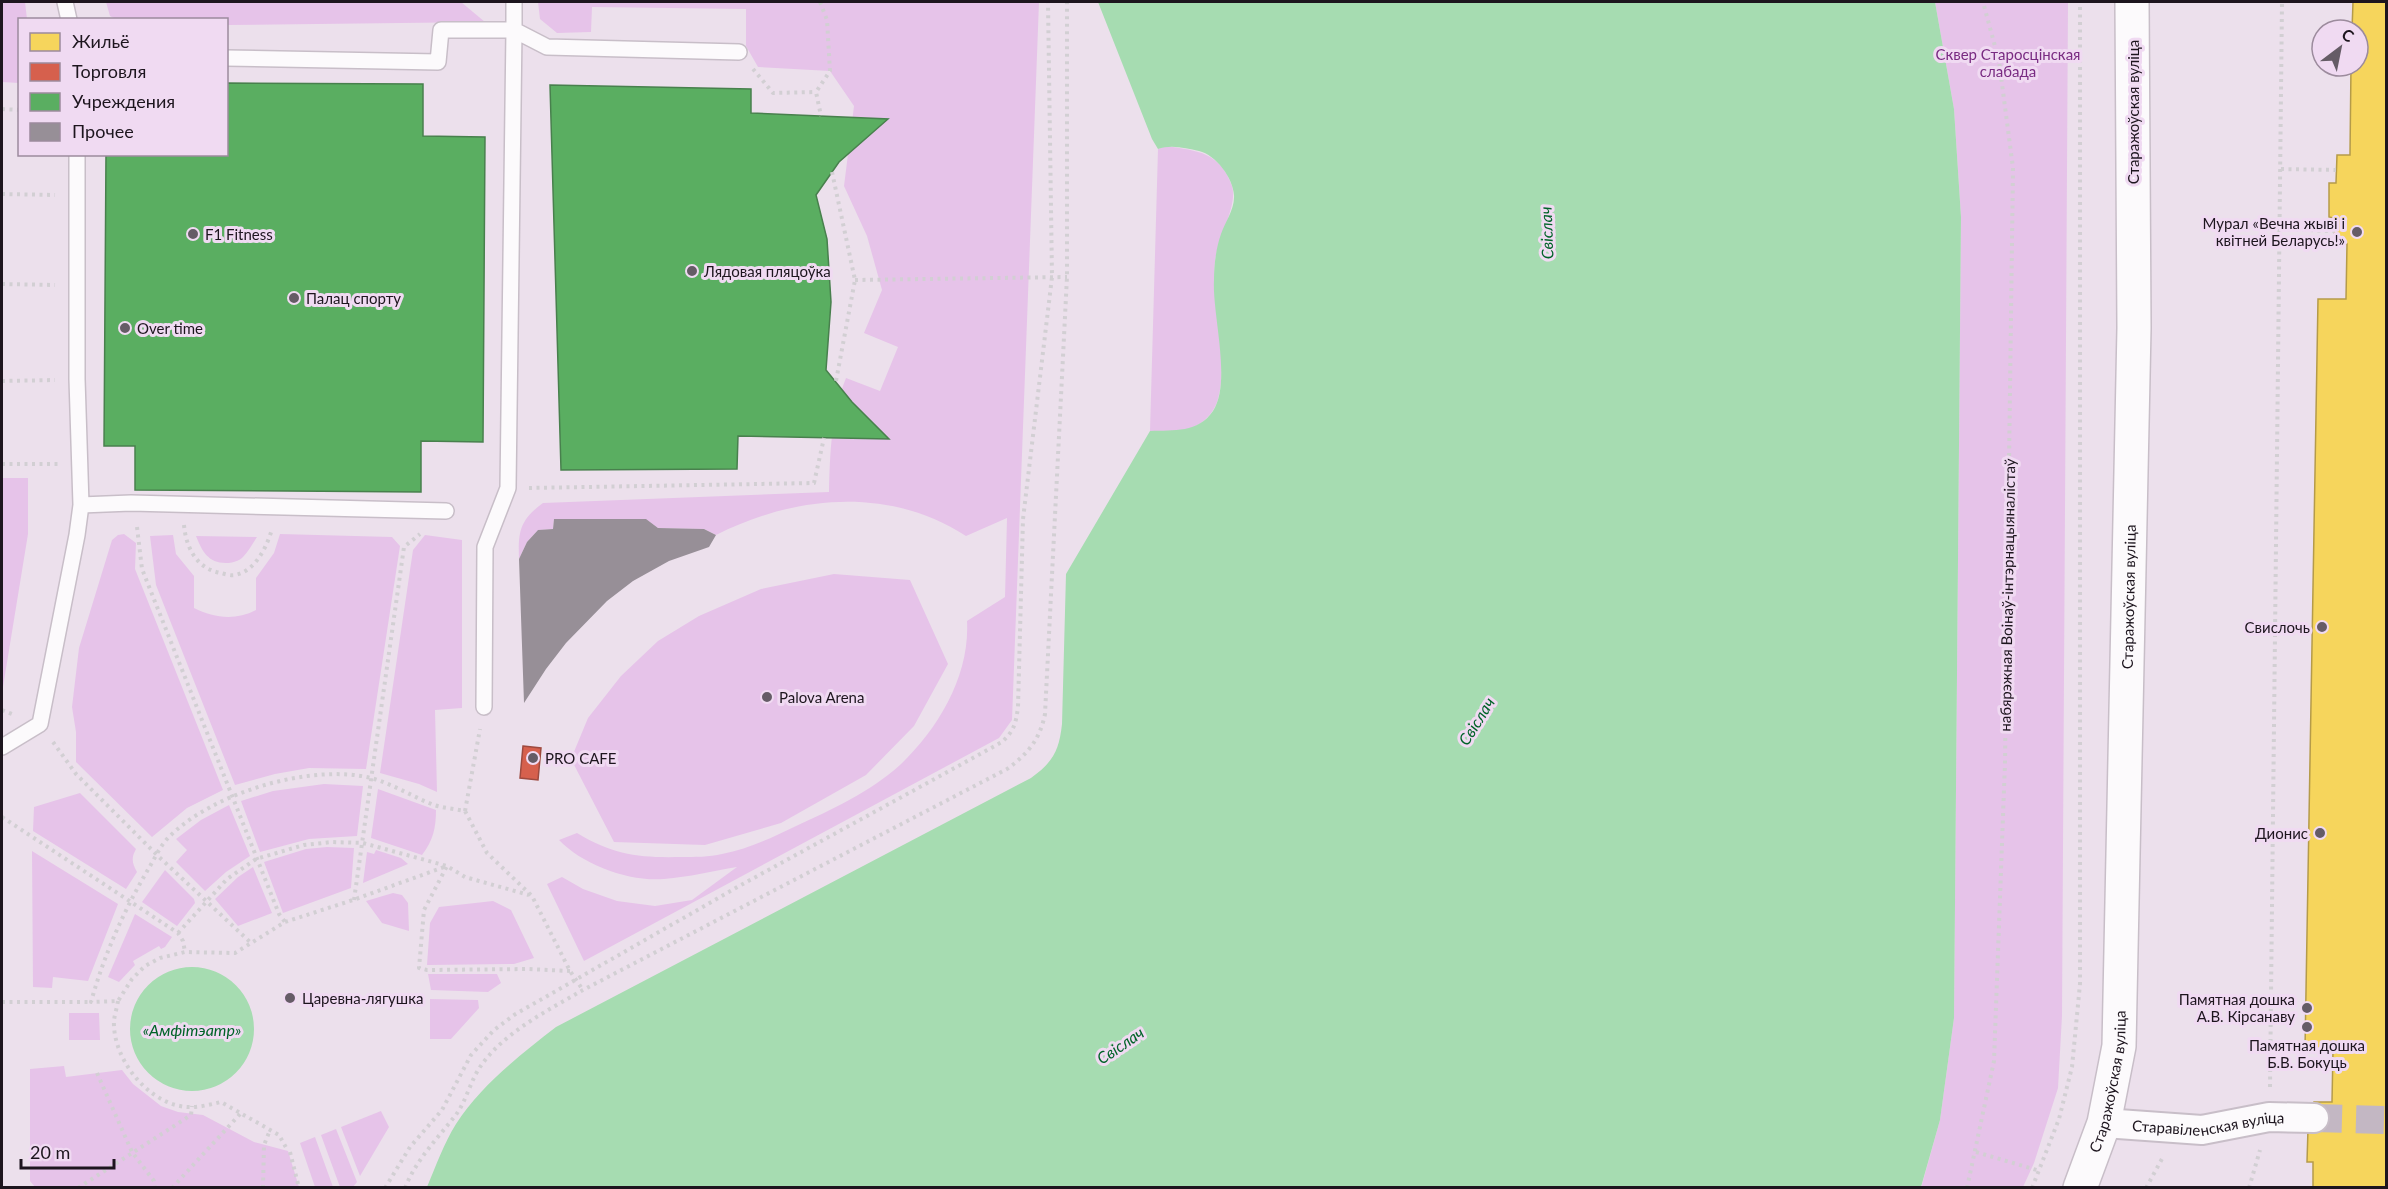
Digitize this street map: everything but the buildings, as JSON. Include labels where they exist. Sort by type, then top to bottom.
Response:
[{"type":"main road","name":"Старажоўская вуліца","points":[[2080,1188],[2104,1123],[2119,1047],[2134,328],[2132,2]]},
{"type":"street","name":"Старавіленская вуліца","points":[[2104,1123],[2202,1130],[2269,1117],[2314,1118]]},
{"type":"lane","points":[[65,2],[69,18]]},
{"type":"lane","points":[[484,707],[485,547],[508,488],[514,2]]},
{"type":"lane","points":[[228,58],[438,62],[441,30],[514,30],[547,47],[739,52]]},
{"type":"lane","points":[[2,747],[40,724],[78,535],[81,505],[78,464],[76,156]]},
{"type":"lane","points":[[81,505],[131,503],[446,511]]},
{"type":"path","points":[[820,2],[827,20],[830,71],[816,92],[821,116]]},
{"type":"path","points":[[385,1188],[410,1147],[442,1110],[471,1055],[481,1042],[514,1015],[741,885],[1002,742],[1011,734],[1016,723],[1018,707],[1023,519],[1052,277],[1048,2]]},
{"type":"path","points":[[405,1188],[428,1148],[457,1114],[480,1067],[502,1043],[535,1018],[583,990],[1007,769],[1019,761],[1036,741],[1044,714],[1067,277],[1067,2]]},
{"type":"path","name":"набярэжная Воінаў-інтэрнацыяналістаў","points":[[1967,1188],[1994,1061],[2005,762],[2013,168],[1999,61],[1983,2]]},
{"type":"path","points":[[2032,1188],[2059,1119],[2072,1067],[2080,984],[2080,2]]},
{"type":"path","points":[[2269,1117],[2282,2]]},
{"type":"path","points":[[739,52],[773,93],[816,92]]},
{"type":"path","points":[[2,109],[18,110]]},
{"type":"path","points":[[2281,169],[2337,170]]},
{"type":"path","points":[[832,172],[855,280],[836,381]]},
{"type":"path","points":[[2,194],[76,195]]},
{"type":"path","points":[[2280,229],[2334,231]]},
{"type":"path","points":[[855,280],[1067,277]]},
{"type":"path","points":[[2,284],[77,285]]},
{"type":"path","points":[[2,381],[77,379]]},
{"type":"path","points":[[508,488],[814,483],[824,438]]},
{"type":"path","points":[[2,464],[78,464]]},
{"type":"path","points":[[131,503],[140,540],[142,569],[256,860],[279,914],[285,922]]},
{"type":"path","points":[[182,504],[186,541],[195,559],[212,572],[234,575],[247,569],[259,557],[268,543],[279,506]]},
{"type":"path","points":[[353,900],[404,548],[446,511]]},
{"type":"path","points":[[484,707],[465,811],[487,853],[532,896],[570,971],[583,990]]},
{"type":"path","points":[[40,724],[76,774],[157,855],[250,942]]},
{"type":"path","points":[[91,1002],[96,982],[130,900],[167,839],[182,826],[231,796],[290,779],[322,775],[372,778],[436,805],[465,811]]},
{"type":"path","points":[[2,817],[178,933],[183,941],[185,952]]},
{"type":"path","points":[[178,933],[226,879],[256,860],[304,845],[332,842],[363,843],[447,866],[465,877],[532,896]]},
{"type":"path","points":[[447,866],[424,910],[419,968],[427,970],[570,971]]},
{"type":"path","points":[[299,1188],[289,1151],[279,1135],[221,1102],[179,1106],[157,1096],[140,1084],[126,1063],[117,1042],[114,1021],[118,1001],[132,979],[145,966],[160,958],[185,952],[235,953],[285,922],[447,866]]},
{"type":"path","points":[[2,1002],[118,1001]]},
{"type":"path","points":[[97,1073],[132,1152],[154,1181],[155,1188]]},
{"type":"path","points":[[78,1188],[190,1115],[192,1106]]},
{"type":"path","points":[[172,1188],[241,1113]]},
{"type":"path","points":[[263,1188],[264,1145],[270,1130]]},
{"type":"path","points":[[1976,1152],[2040,1171]]},
{"type":"green space","points":[[2,2],[25,2],[27,18],[18,18],[18,83],[2,82]]},
{"type":"green space","points":[[106,2],[461,2],[485,22],[228,25],[228,18],[114,18],[110,16]]},
{"type":"green space","points":[[538,2],[1039,2],[1012,720],[999,738],[584,961],[547,884],[562,877],[583,889],[617,901],[655,906],[692,900],[737,867],[664,879],[636,878],[594,864],[559,840],[577,833],[603,846],[627,854],[666,857],[717,855],[759,843],[777,835],[836,807],[876,784],[900,765],[939,717],[957,681],[963,661],[967,641],[967,621],[1005,597],[1007,518],[966,536],[936,520],[906,509],[874,503],[842,502],[778,511],[716,535],[704,529],[658,528],[645,519],[554,519],[553,529],[538,530],[527,542],[519,559],[522,527],[529,515],[543,503],[829,492],[834,420],[846,378],[880,391],[898,347],[864,333],[882,290],[867,236],[844,186],[854,106],[830,71],[758,67],[746,46],[746,9],[592,7],[591,32],[557,33],[540,19]]},
{"type":"green space","name":"Сквер Старосцінская слабада","points":[[1935,2],[2068,2],[2062,1016],[2058,1088],[2034,1163],[2023,1187],[1921,1188],[1940,1120],[1954,1018],[1961,217],[1954,109]]},
{"type":"green space","points":[[1167,146],[1198,152],[1214,160],[1227,175],[1233,194],[1215,261],[1215,295],[1222,367],[1217,404],[1212,412],[1196,426],[1186,430],[1150,431],[1158,149]]},
{"type":"green space","points":[[2,478],[28,478],[28,534],[2,693]]},
{"type":"green space","points":[[124,534],[136,543],[135,569],[223,790],[187,808],[152,837],[76,762],[76,732],[72,707],[79,648],[112,540]]},
{"type":"green space","points":[[280,534],[392,537],[400,546],[366,769],[309,768],[235,785],[156,585],[150,536],[173,535],[176,554],[194,576],[194,608],[217,616],[232,617],[256,610],[256,578],[274,553]]},
{"type":"green space","points":[[425,535],[462,540],[462,708],[435,710],[437,792],[419,784],[380,773],[413,550]]},
{"type":"green space","points":[[196,536],[257,537],[241,558],[235,562],[226,563],[215,561],[206,555]]},
{"type":"green space","name":"Palova Arena","points":[[834,574],[910,580],[948,664],[914,726],[866,775],[781,823],[705,845],[614,842],[571,759],[588,718],[621,676],[658,641],[699,616],[761,589]]},
{"type":"green space","points":[[324,784],[363,786],[357,836],[309,839],[260,852],[241,801],[273,791]]},
{"type":"green space","points":[[378,789],[436,810],[433,834],[422,855],[371,838]]},
{"type":"green space","points":[[80,793],[136,849],[133,860],[137,872],[126,889],[33,831],[34,807]]},
{"type":"green space","points":[[229,805],[250,856],[226,872],[205,891],[176,862],[187,850],[176,839],[201,820]]},
{"type":"green space","points":[[354,848],[351,888],[283,913],[264,862],[306,849]]},
{"type":"green space","points":[[376,850],[401,858],[408,864],[363,883],[367,852],[374,854]]},
{"type":"green space","points":[[32,851],[118,904],[88,981],[53,977],[52,988],[33,987]]},
{"type":"green space","points":[[253,867],[272,913],[238,926],[215,899],[238,877]]},
{"type":"green space","points":[[165,870],[194,899],[195,903],[177,926],[142,902]]},
{"type":"green space","points":[[393,893],[402,895],[408,903],[409,931],[382,923],[366,901]]},
{"type":"green space","points":[[493,901],[511,910],[534,958],[514,964],[427,965],[430,923],[439,907]]},
{"type":"green space","points":[[135,914],[172,937],[165,947],[161,949],[159,946],[133,961],[135,965],[119,982],[108,977]]},
{"type":"green space","points":[[428,974],[497,974],[501,983],[488,992],[431,990]]},
{"type":"green space","points":[[430,999],[478,1000],[479,1008],[451,1039],[430,1039]]},
{"type":"green space","points":[[69,1013],[99,1013],[100,1040],[69,1040]]},
{"type":"green space","points":[[64,1066],[66,1077],[122,1070],[133,1084],[161,1106],[178,1112],[203,1115],[254,1142],[288,1151],[299,1187],[35,1187],[30,1181],[30,1069]]},
{"type":"green space","points":[[381,1111],[389,1127],[360,1176],[341,1127]]},
{"type":"green space","points":[[336,1129],[357,1182],[353,1187],[340,1187],[321,1135]]},
{"type":"green space","points":[[315,1137],[333,1187],[315,1187],[300,1143]]},
{"type":"water","name":"Свіслач","points":[[1098,2],[1935,2],[1954,109],[1961,217],[1954,1018],[1940,1120],[1921,1187],[427,1187],[456,1124],[477,1096],[502,1071],[556,1027],[1031,778],[1045,767],[1054,755],[1062,724],[1066,574],[1150,431],[1193,427],[1207,418],[1213,411],[1218,398],[1221,366],[1214,294],[1214,268],[1219,239],[1234,200],[1233,188],[1227,175],[1212,157],[1184,148],[1158,149]]},
{"type":"water","name":"«Амфітэатр»","points":[[192,967],[216,971],[236,985],[250,1005],[254,1029],[250,1053],[236,1073],[216,1087],[192,1091],[168,1087],[148,1073],[134,1053],[130,1029],[134,1005],[148,985],[168,971]]},
{"type":"tunnel","points":[[2314,1118],[2386,1120]]},
{"type":"place","name":"Мурал «Вечна жыві і квітней Беларусь!»","points":[[2357,232]]},
{"type":"place","name":"F1 Fitness","points":[[193,234]]},
{"type":"place","name":"Лядовая пляцоўка","points":[[692,271]]},
{"type":"place","name":"Палац спорту","points":[[294,298]]},
{"type":"place","name":"Over time","points":[[125,328]]},
{"type":"place","name":"Свислочь","points":[[2322,627]]},
{"type":"place","name":"Palova Arena","points":[[767,697]]},
{"type":"place","name":"PRO CAFE","points":[[533,758]]},
{"type":"place","name":"Дионис","points":[[2320,833]]},
{"type":"place","name":"Царевна-лягушка","points":[[290,998]]},
{"type":"place","name":"Памятная дошка А.В. Кірсанаву","points":[[2307,1008]]},
{"type":"place","name":"Памятная дошка Б.В. Бокуць","points":[[2307,1027]]}]
